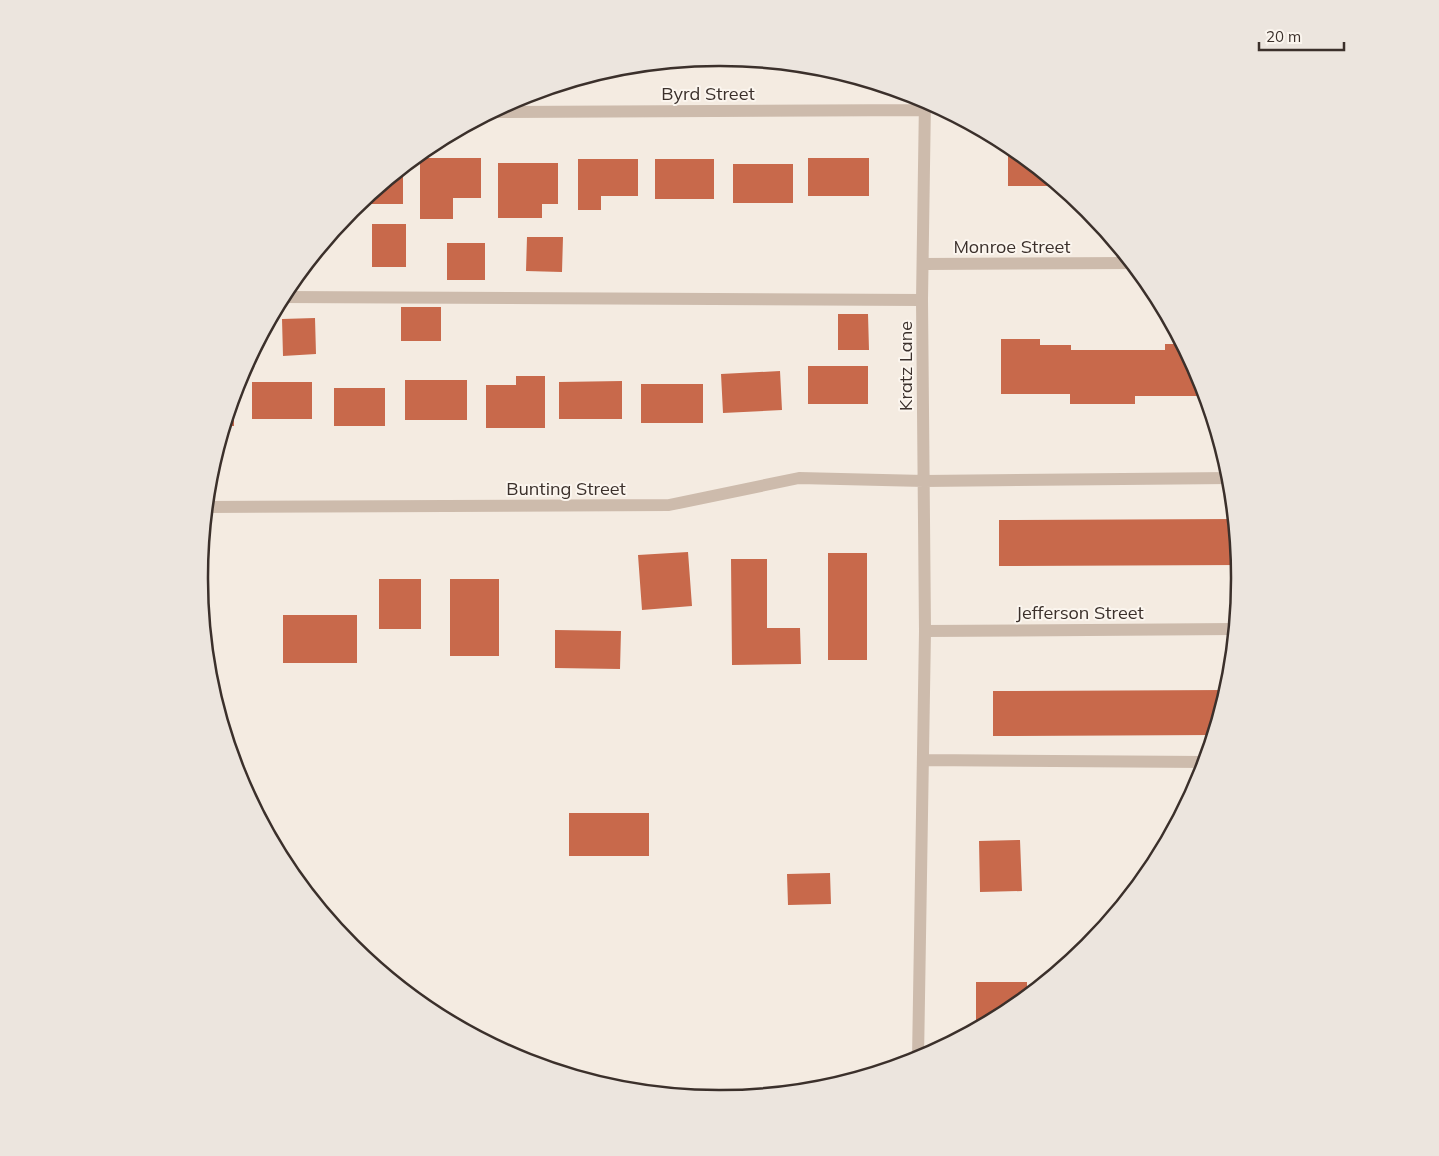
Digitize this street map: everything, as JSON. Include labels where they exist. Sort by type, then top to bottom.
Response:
[{"type":"street","name":"Byrd Street","points":[[509,112],[915,105]]},
{"type":"street","name":"Kratz Lane","points":[[918,1050],[925,631],[922,300],[925,110]]},
{"type":"street","name":"Monroe Street","points":[[924,264],[1123,263]]},
{"type":"street","points":[[292,297],[922,300]]},
{"type":"street","name":"Bunting Street","points":[[213,507],[669,505],[799,478],[924,480],[1221,478]]},
{"type":"street","name":"Jefferson Street","points":[[925,631],[1228,629]]},
{"type":"street","points":[[923,760],[1197,762]]},
{"type":"building","points":[[1008,155],[1048,186],[1008,186]]},
{"type":"building","points":[[427,158],[481,158],[481,198],[453,198],[453,219],[420,219],[420,163]]},
{"type":"building","points":[[808,158],[869,158],[869,196],[808,196]]},
{"type":"building","points":[[578,159],[638,159],[638,196],[601,196],[601,210],[578,210]]},
{"type":"building","points":[[655,159],[714,159],[714,199],[655,199]]},
{"type":"building","points":[[498,163],[558,163],[558,204],[542,204],[542,218],[498,218]]},
{"type":"building","points":[[733,164],[793,164],[793,203],[733,203]]},
{"type":"building","points":[[403,176],[403,204],[371,204]]},
{"type":"building","points":[[372,224],[406,224],[406,267],[372,267]]},
{"type":"building","points":[[527,237],[563,237],[562,272],[526,271]]},
{"type":"building","points":[[447,243],[485,243],[485,280],[447,280]]},
{"type":"building","points":[[401,307],[441,307],[441,341],[401,341]]},
{"type":"building","points":[[838,314],[868,314],[869,350],[838,350]]},
{"type":"building","points":[[315,318],[316,354],[283,356],[282,319]]},
{"type":"building","points":[[1001,339],[1040,339],[1040,345],[1071,345],[1071,350],[1165,350],[1165,344],[1174,344],[1197,396],[1135,396],[1135,404],[1070,404],[1070,394],[1001,394]]},
{"type":"building","points":[[808,366],[868,366],[868,404],[808,404]]},
{"type":"building","points":[[780,371],[782,410],[723,413],[721,374]]},
{"type":"building","points":[[516,376],[545,376],[545,428],[486,428],[486,385],[516,385]]},
{"type":"building","points":[[405,380],[467,380],[467,420],[405,420]]},
{"type":"building","points":[[622,381],[622,419],[559,419],[559,382]]},
{"type":"building","points":[[252,382],[312,382],[312,419],[252,419]]},
{"type":"building","points":[[641,384],[703,384],[703,423],[641,423]]},
{"type":"building","points":[[334,388],[385,388],[385,426],[334,426]]},
{"type":"building","points":[[1228,519],[1231,565],[999,566],[999,520]]},
{"type":"building","points":[[688,552],[692,606],[642,610],[638,555]]},
{"type":"building","points":[[828,553],[867,553],[867,660],[828,660]]},
{"type":"building","points":[[731,559],[767,559],[767,628],[800,628],[801,664],[732,665]]},
{"type":"building","points":[[379,579],[421,579],[421,629],[379,629]]},
{"type":"building","points":[[450,579],[499,579],[499,656],[450,656]]},
{"type":"building","points":[[283,615],[357,615],[357,663],[283,663]]},
{"type":"building","points":[[555,630],[621,631],[620,669],[555,668]]},
{"type":"building","points":[[1218,690],[1206,735],[993,736],[993,691]]},
{"type":"building","points":[[569,813],[649,813],[649,856],[569,856]]},
{"type":"building","points":[[1020,840],[1022,891],[980,892],[979,841]]},
{"type":"building","points":[[830,873],[831,904],[788,905],[787,874]]},
{"type":"building","points":[[976,982],[1027,982],[1027,987],[1004,1004],[976,1020]]}]
